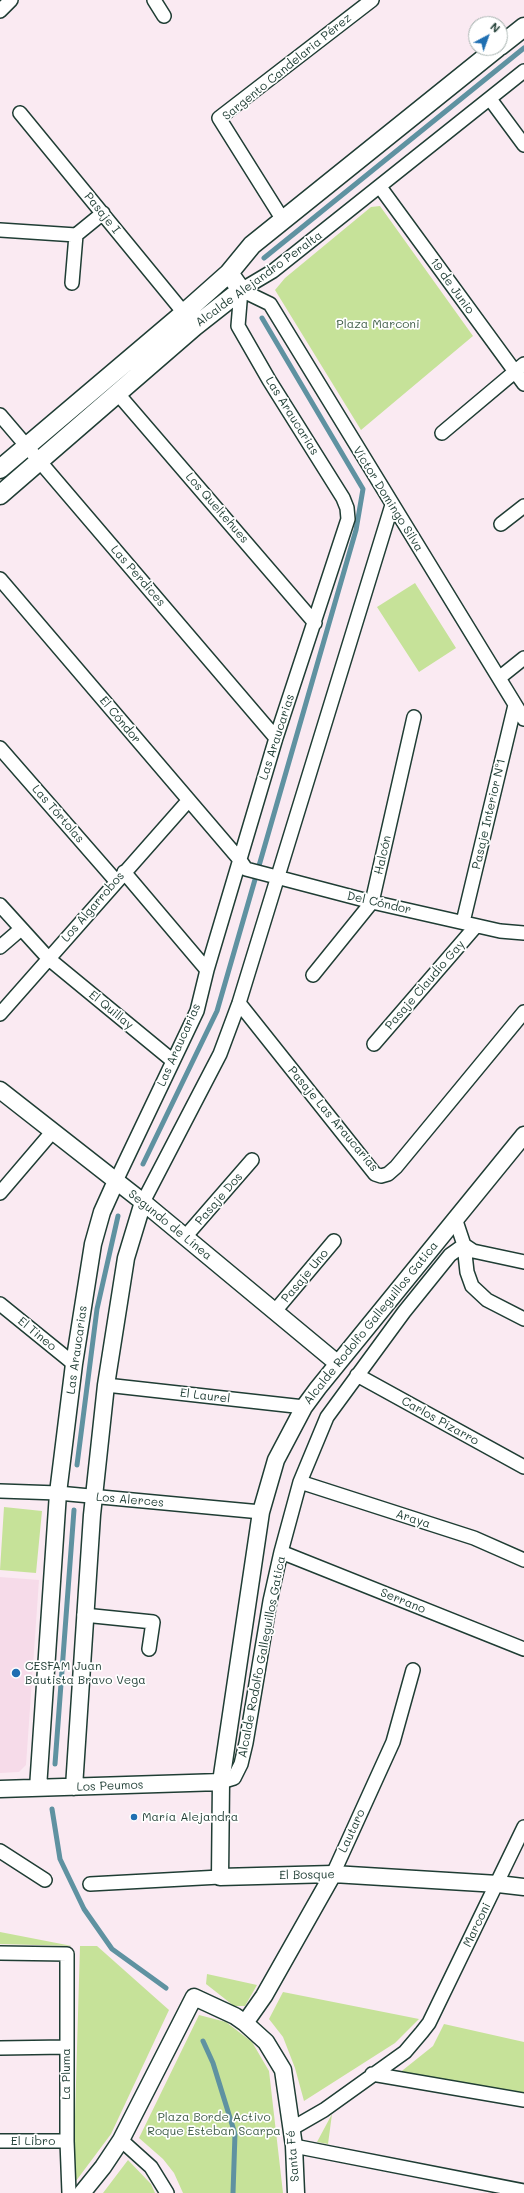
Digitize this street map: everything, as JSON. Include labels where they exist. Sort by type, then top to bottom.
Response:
[{"type":"main road","points":[[508,39],[524,26]]},
{"type":"main road","name":"Alcalde Alejandro Peralta","points":[[0,469],[229,273],[252,245],[487,56]]},
{"type":"main road","points":[[229,273],[241,290]]},
{"type":"main road","name":"Alcalde Alejandro Peralta","points":[[0,496],[194,327],[241,290]]},
{"type":"street","points":[[0,11],[11,0]]},
{"type":"street","points":[[154,0],[164,16]]},
{"type":"street","name":"Sargento Candelaria Pérez","points":[[283,220],[219,118],[372,0]]},
{"type":"street","name":"Alcalde Alejandro Peralta","points":[[241,290],[273,271],[524,71]]},
{"type":"street","points":[[490,99],[524,145]]},
{"type":"street","name":"Pasaje I","points":[[20,113],[184,313]]},
{"type":"street","name":"19 de Junio","points":[[380,187],[520,368],[524,384]]},
{"type":"street","points":[[0,230],[76,235],[102,214]]},
{"type":"street","points":[[72,283],[76,235]]},
{"type":"street","name":"Víctor Domingo Silva","points":[[241,290],[270,304],[524,720]]},
{"type":"street","name":"Las Araucarias","points":[[38,1788],[58,1493],[74,1364],[93,1244],[102,1212],[197,1011],[207,970],[243,865],[276,738],[348,519],[347,508],[343,498],[269,380],[238,326],[241,290]]},
{"type":"street","points":[[442,433],[520,368]]},
{"type":"street","name":"Los Queltehues","points":[[118,394],[315,623]]},
{"type":"street","name":"Las Perdices","points":[[0,415],[276,738]]},
{"type":"street","points":[[74,1787],[93,1496],[106,1384],[126,1258],[142,1202],[220,1054],[239,1004],[273,877],[392,505]]},
{"type":"street","points":[[501,524],[524,506]]},
{"type":"street","name":"El Cóndor","points":[[0,580],[243,865]]},
{"type":"street","points":[[499,678],[524,658]]},
{"type":"street","name":"Pasaje Interior Nº1","points":[[470,924],[515,705]]},
{"type":"street","name":"Halcón","points":[[313,975],[372,902],[414,717]]},
{"type":"street","name":"Las Tórtolas","points":[[0,748],[207,970]]},
{"type":"street","name":"Los Algarrobos","points":[[0,1014],[120,876],[188,801]]},
{"type":"street","name":"Del Cóndor","points":[[243,865],[273,877],[372,902],[500,931],[524,933]]},
{"type":"street","name":"El Quillay","points":[[0,905],[20,929],[49,959],[173,1061]]},
{"type":"street","name":"Pasaje Claudio Gay","points":[[374,1044],[470,924]]},
{"type":"street","points":[[0,947],[20,929]]},
{"type":"street","name":"Pasaje Las Araucarias","points":[[239,1004],[375,1174],[381,1176],[388,1174],[396,1167],[524,1012]]},
{"type":"street","name":"Segundo de Línea","points":[[0,1090],[142,1202],[275,1310],[337,1363]]},
{"type":"street","points":[[0,1193],[53,1131]]},
{"type":"street","name":"Alcalde Rodolfo Galleguillos Gatica","points":[[220,1877],[221,1782],[261,1512],[276,1460],[304,1408],[337,1363],[524,1136]]},
{"type":"street","name":"Pasaje Dos","points":[[185,1237],[252,1160]]},
{"type":"street","points":[[455,1218],[464,1245],[467,1272],[472,1286],[487,1300],[524,1319]]},
{"type":"street","name":"Pasaje Uno","points":[[275,1310],[334,1241]]},
{"type":"street","points":[[464,1245],[473,1251],[524,1262]]},
{"type":"street","name":"Alcalde Rodolfo Galleguillos Gatica","points":[[221,1782],[234,1778],[241,1764],[245,1750],[270,1601],[282,1552],[300,1482],[327,1417],[404,1312],[450,1255],[464,1245]]},
{"type":"street","name":"El Tineo","points":[[0,1304],[74,1364]]},
{"type":"street","name":"Carlos Pizarro","points":[[357,1375],[524,1467]]},
{"type":"street","name":"El Laurel","points":[[106,1384],[304,1408]]},
{"type":"street","name":"Araya","points":[[300,1482],[474,1538],[524,1560]]},
{"type":"street","name":"Los Alerces","points":[[0,1491],[58,1493],[261,1512]]},
{"type":"street","name":"Serrano","points":[[282,1552],[524,1649]]},
{"type":"street","points":[[84,1616],[153,1622],[149,1649]]},
{"type":"street","name":"Lautaro","points":[[245,2023],[264,1996],[333,1874],[393,1742],[413,1670]]},
{"type":"street","name":"Los Peumos","points":[[0,1789],[221,1782]]},
{"type":"street","name":"Marconi","points":[[291,2129],[324,2110],[372,2074],[405,2052],[429,2023],[498,1884],[524,1827]]},
{"type":"street","points":[[0,1851],[45,1880]]},
{"type":"street","name":"El Bosque","points":[[90,1884],[220,1877],[333,1874],[498,1884],[524,1887]]},
{"type":"street","name":"La Pluma","points":[[0,1953],[67,1954],[66,2141],[69,2193]]},
{"type":"street","name":"Santa Fé","points":[[121,2140],[194,1997],[235,2016],[245,2023],[266,2042],[283,2070],[294,2146],[296,2193]]},
{"type":"street","points":[[0,2048],[66,2047]]},
{"type":"street","points":[[372,2074],[524,2100]]},
{"type":"street","points":[[82,2193],[103,2167],[121,2140],[151,2167],[167,2193]]},
{"type":"street","name":"El Libro","points":[[0,2142],[66,2141]]},
{"type":"street","points":[[294,2146],[491,2189],[524,2191]]},
{"type":"shaded area","name":"CESFAM Juan Bautista Bravo Vega","points":[[0,1577],[39,1580],[26,1765],[19,1772],[0,1773]]},
{"type":"green space","name":"Plaza Marconi","points":[[380,206],[473,336],[361,430],[275,290],[285,278],[371,207]]},
{"type":"green space","points":[[415,583],[456,648],[419,672],[377,607]]},
{"type":"green space","points":[[4,1507],[42,1511],[36,1573],[0,1570]]},
{"type":"green space","points":[[0,1932],[72,1946],[0,1944]]},
{"type":"green space","name":"Plaza Borde Activo Roque Esteban Scarpa","points":[[80,1946],[97,1946],[169,2010],[111,2134],[73,2185]]},
{"type":"green space","points":[[207,1974],[257,1985],[245,2006],[234,2006],[206,1984]]},
{"type":"green space","points":[[283,1992],[419,2019],[395,2043],[304,2101],[295,2068],[283,2037],[269,2019]]},
{"type":"green space","name":"Plaza Borde Activo Roque Esteban Scarpa","points":[[199,2015],[226,2022],[252,2042],[269,2071],[283,2193],[183,2193],[174,2173],[163,2159],[139,2138]]},
{"type":"green space","points":[[444,2024],[524,2042],[524,2093],[398,2074],[433,2046]]},
{"type":"green space","points":[[332,2114],[328,2144],[317,2142]]},
{"type":"green space","points":[[128,2160],[151,2184],[155,2193],[103,2193]]},
{"type":"waterway","points":[[264,258],[524,48]]},
{"type":"waterway","points":[[143,1164],[217,1011],[356,530],[363,489],[262,318]]},
{"type":"waterway","points":[[77,1465],[97,1309],[118,1216]]},
{"type":"waterway","points":[[55,1764],[74,1510]]},
{"type":"waterway","points":[[52,1809],[60,1859],[84,1909],[112,1949],[166,1988]]},
{"type":"waterway","points":[[203,2041],[213,2063],[235,2134],[233,2193]]},
{"type":"place","name":"CESFAM Juan Bautista Bravo Vega","points":[[16,1673]]},
{"type":"place","name":"María Alejandra","points":[[134,1817]]}]
